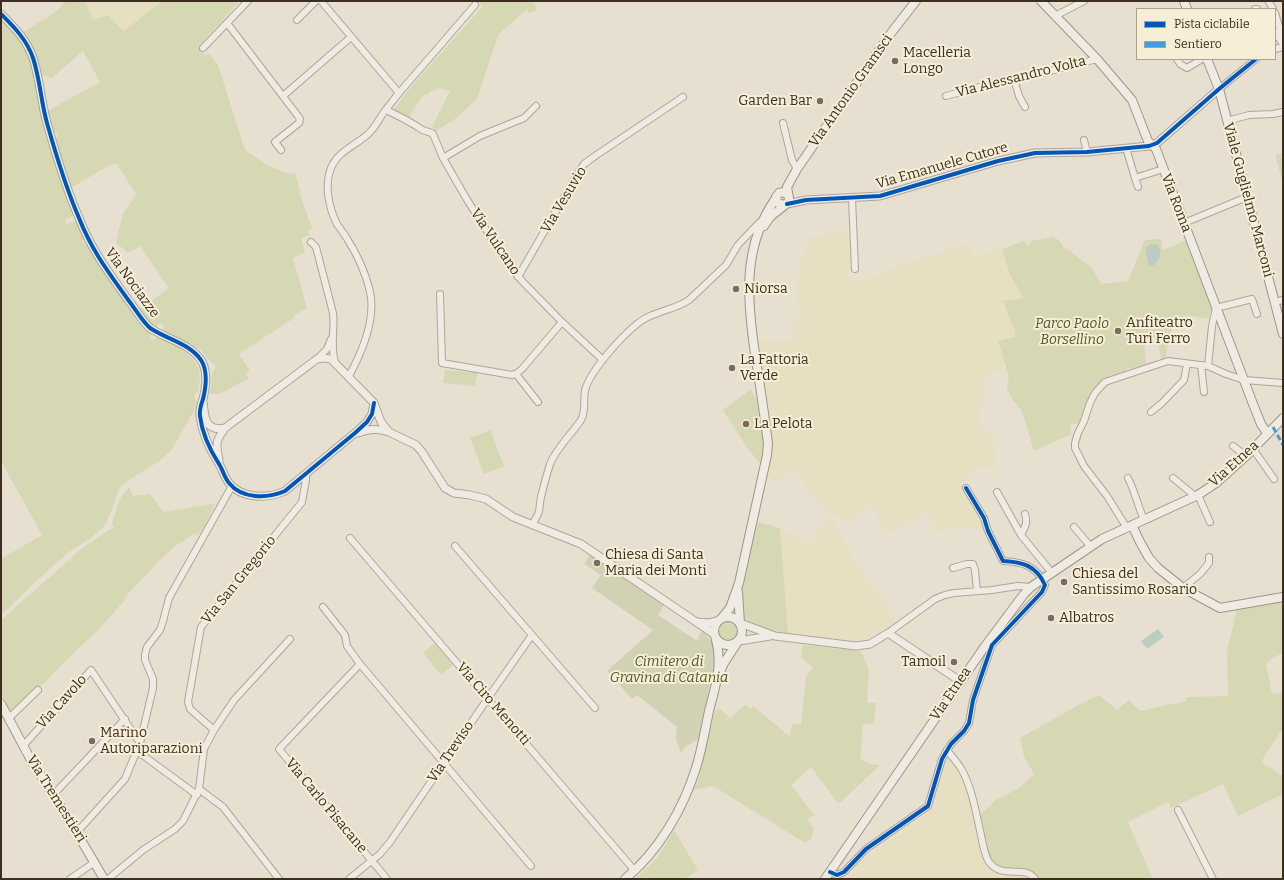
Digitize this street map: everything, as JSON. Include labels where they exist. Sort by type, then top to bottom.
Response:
[{"type":"main road","name":"Via Antonio Gramsci","points":[[756,241],[762,221],[777,196],[788,183],[891,33],[916,1]]},
{"type":"main road","name":"Via Roma","points":[[1041,1],[1096,59],[1132,100],[1148,141],[1156,150],[1164,169],[1216,308],[1217,318],[1261,424],[1267,433]]},
{"type":"main road","name":"Viale Guglielmo Marconi","points":[[1207,60],[1219,89],[1247,197],[1279,301],[1283,334]]},
{"type":"main road","points":[[717,678],[724,663],[743,633],[738,594],[739,583],[764,470],[768,443],[749,301],[750,268],[756,241],[770,217],[786,201],[786,190],[788,183]]},
{"type":"main road","points":[[777,196],[778,204],[786,201]]},
{"type":"main road","name":"Via Etnea","points":[[825,879],[960,681],[1024,594],[1031,587],[1102,539],[1196,495],[1216,483],[1246,456],[1283,418]]},
{"type":"main road","points":[[1130,527],[1153,563],[1158,568],[1183,588],[1220,608],[1283,597]]},
{"type":"main road","points":[[625,879],[652,853],[681,807],[696,767],[717,678],[719,653],[714,627],[730,608],[739,583]]},
{"type":"main road","points":[[720,620],[732,617],[742,621]]},
{"type":"main road","points":[[715,637],[725,646],[731,646],[738,642]]},
{"type":"main road","name":"Via Tremestieri","points":[[1,704],[23,746],[77,832],[104,879]]},
{"type":"street","points":[[204,48],[248,1]]},
{"type":"street","points":[[297,20],[316,1]]},
{"type":"street","points":[[321,1],[399,93]]},
{"type":"street","points":[[1055,16],[1084,1]]},
{"type":"street","points":[[349,376],[363,344],[367,330],[370,317],[371,298],[366,279],[350,242],[334,218],[329,196],[328,178],[333,163],[345,150],[368,134],[399,93],[475,5]]},
{"type":"street","name":"Via Nociazze","points":[[1,14],[26,42],[33,57],[52,142],[79,219],[96,254],[149,327],[190,350],[200,360],[206,371],[203,398],[199,411],[201,421],[214,456],[227,482],[232,486]]},
{"type":"street","points":[[1276,16],[1283,40]]},
{"type":"street","points":[[227,23],[300,120],[299,123],[275,142],[281,150]]},
{"type":"street","points":[[1276,34],[1283,44]]},
{"type":"street","points":[[283,96],[351,37]]},
{"type":"street","name":"Via Alessandro Volta","points":[[946,96],[1009,79],[1096,59]]},
{"type":"street","points":[[1178,60],[1180,64],[1187,68],[1200,60]]},
{"type":"street","points":[[1152,145],[1157,143],[1255,60]]},
{"type":"street","points":[[1014,79],[1019,96],[1025,107]]},
{"type":"street","name":"Via Vesuvio","points":[[518,277],[584,164],[684,96]]},
{"type":"street","points":[[443,158],[480,136],[524,118],[536,106]]},
{"type":"street","name":"Via Vulcano","points":[[386,110],[409,120],[422,130],[433,134],[443,158],[466,198],[506,261],[518,277],[562,322],[603,360]]},
{"type":"street","points":[[1227,121],[1249,115],[1283,112]]},
{"type":"street","points":[[783,123],[792,160],[797,169]]},
{"type":"street","points":[[1084,140],[1087,152]]},
{"type":"street","name":"Via Emanuele Cutore","points":[[786,201],[880,196],[980,167],[998,160],[1043,152],[1087,152],[1152,145]]},
{"type":"street","points":[[1126,148],[1138,187]]},
{"type":"street","points":[[1135,178],[1164,169]]},
{"type":"street","points":[[1184,223],[1247,197]]},
{"type":"street","points":[[852,198],[855,269]]},
{"type":"street","points":[[532,525],[539,512],[541,495],[554,456],[580,421],[583,414],[586,386],[603,360],[638,323],[653,314],[689,300],[726,265],[738,245],[762,221]]},
{"type":"street","points":[[311,242],[316,247],[333,313],[333,351],[335,362]]},
{"type":"street","points":[[440,294],[442,363],[512,375],[516,374],[562,322]]},
{"type":"street","points":[[1216,308],[1252,299],[1256,314]]},
{"type":"street","points":[[1208,366],[1209,342],[1217,318]]},
{"type":"street","points":[[220,466],[216,441],[225,428],[317,359],[327,349],[334,330]]},
{"type":"street","points":[[317,359],[327,358],[335,362],[349,376],[374,403],[380,419],[389,432]]},
{"type":"street","points":[[1130,527],[1084,466],[1075,448],[1078,433],[1095,393],[1105,382],[1168,361],[1208,366],[1244,380],[1283,383]]},
{"type":"street","points":[[1151,412],[1184,380],[1187,364]]},
{"type":"street","points":[[1201,365],[1204,392]]},
{"type":"street","points":[[516,374],[538,402]]},
{"type":"street","points":[[203,398],[205,416],[210,426],[217,430],[225,428]]},
{"type":"street","points":[[77,832],[125,780],[140,743],[153,688],[153,679],[145,660],[147,647],[160,630],[169,598],[232,486],[236,490],[250,495],[264,496],[278,494],[285,491],[355,434],[370,417],[374,403]]},
{"type":"street","points":[[355,434],[373,428],[378,428],[416,445],[445,488],[449,491],[486,499],[506,514],[581,544],[695,621],[715,637]]},
{"type":"street","points":[[1233,446],[1246,456]]},
{"type":"street","points":[[1253,449],[1274,479]]},
{"type":"street","name":"Via San Gregorio","points":[[214,730],[190,709],[188,702],[201,627],[302,502],[306,474]]},
{"type":"street","points":[[1128,478],[1144,520]]},
{"type":"street","points":[[1173,478],[1196,495],[1210,522]]},
{"type":"street","points":[[830,872],[837,875],[844,872],[866,849],[928,806],[942,759],[951,744],[964,731],[969,723],[973,700],[992,645],[1042,592],[1045,585],[1043,580],[1026,564],[1003,561],[988,531],[984,518],[966,488]]},
{"type":"street","points":[[997,492],[1021,535],[1052,573]]},
{"type":"street","points":[[1021,535],[1027,521],[1026,514]]},
{"type":"street","points":[[1074,527],[1091,547]]},
{"type":"street","name":"Via Ciro Menotti","points":[[350,538],[635,871]]},
{"type":"street","points":[[455,546],[595,708]]},
{"type":"street","points":[[1183,588],[1200,574],[1209,563],[1209,557]]},
{"type":"street","points":[[953,568],[973,564],[977,591]]},
{"type":"street","points":[[738,642],[755,638],[775,636],[862,646],[870,644],[888,634],[938,597],[954,593],[1018,586],[1031,587]]},
{"type":"street","points":[[323,607],[345,635],[347,646],[360,664],[531,866]]},
{"type":"street","points":[[695,621],[703,623],[720,620]]},
{"type":"street","points":[[742,621],[775,636]]},
{"type":"street","points":[[888,634],[960,681]]},
{"type":"street","name":"Via Treviso","points":[[349,879],[380,854],[390,842],[532,635]]},
{"type":"street","points":[[108,879],[143,850],[175,829],[183,821],[198,792],[204,749],[214,730],[234,700],[290,639]]},
{"type":"street","name":"Via Carlo Pisacane","points":[[360,664],[279,749],[387,879]]},
{"type":"street","name":"Via Cavolo","points":[[23,746],[91,670],[140,743]]},
{"type":"street","points":[[9,718],[38,690]]},
{"type":"street","points":[[53,795],[125,720]]},
{"type":"street","points":[[947,750],[961,769],[975,805],[988,860],[1000,871],[1027,873],[1031,874],[1035,879]]},
{"type":"street","points":[[137,751],[223,807],[279,879]]},
{"type":"street","points":[[1178,810],[1211,879]]},
{"type":"street","points":[[70,879],[95,862]]},
{"type":"shaded area","points":[[85,1],[160,1],[161,3],[124,31],[93,21]]},
{"type":"shaded area","points":[[827,233],[850,235],[851,271],[848,275],[856,285],[861,280],[970,242],[974,256],[1002,249],[1010,275],[1024,298],[1003,301],[1016,333],[1014,337],[998,341],[1006,365],[984,380],[984,397],[979,416],[982,425],[994,441],[998,470],[972,468],[962,485],[982,519],[985,529],[954,528],[938,532],[927,511],[885,536],[873,506],[843,524],[840,518],[832,516],[812,497],[796,471],[773,481],[767,479],[772,447],[757,338],[773,341],[793,340],[791,323],[800,322],[797,297],[798,272],[808,238]]},
{"type":"shaded area","points":[[1151,244],[1158,245],[1160,251],[1159,259],[1152,266],[1148,264],[1146,253],[1148,246]]},
{"type":"shaded area","points":[[831,519],[834,520],[856,563],[886,604],[896,622],[864,640],[788,633],[780,528],[794,533],[807,544],[816,539],[814,533]]},
{"type":"shaded area","points":[[1158,629],[1164,637],[1147,649],[1141,641]]},
{"type":"shaded area","points":[[947,759],[950,760],[960,774],[975,817],[985,861],[990,869],[998,875],[1027,877],[1030,879],[847,879],[855,872],[852,868],[933,808],[944,762]]},
{"type":"green space","points":[[65,1],[85,1],[93,20],[108,15],[124,31],[160,3],[160,1],[240,1],[198,47],[205,56],[208,53],[218,65],[245,150],[269,166],[289,174],[295,173],[303,203],[312,228],[308,232],[310,235],[301,238],[305,252],[293,258],[307,308],[293,316],[294,318],[239,354],[250,371],[246,374],[249,378],[220,394],[210,394],[212,373],[215,368],[215,364],[212,363],[199,349],[162,329],[164,327],[161,323],[155,327],[151,325],[139,309],[169,288],[140,246],[129,253],[116,243],[122,216],[136,194],[116,163],[106,167],[71,188],[55,140],[58,136],[57,133],[53,132],[47,111],[100,82],[83,51],[52,78],[40,75],[35,53],[23,32],[52,14]]},
{"type":"green space","points":[[477,1],[534,1],[537,10],[529,13],[527,9],[498,35],[477,99],[455,119],[436,131],[432,127],[450,91],[438,88],[437,90],[430,91],[427,95],[423,95],[410,115],[411,117],[393,111],[405,94],[483,6]]},
{"type":"green space","points":[[1,18],[22,42],[31,59],[75,215],[65,220],[66,224],[77,220],[85,237],[82,241],[85,245],[88,245],[101,268],[142,324],[152,332],[150,337],[152,341],[159,336],[188,354],[193,359],[199,370],[200,381],[198,392],[195,393],[194,398],[197,401],[196,407],[171,451],[158,462],[124,483],[120,487],[107,522],[103,527],[59,560],[1,615],[1,559],[42,535],[1,461]]},
{"type":"green space","points":[[1283,153],[1283,183],[1275,155]]},
{"type":"green space","name":"Parco Paolo Borsellino","points":[[1053,237],[1059,240],[1064,248],[1069,250],[1092,268],[1101,284],[1128,281],[1145,240],[1161,239],[1163,250],[1187,240],[1190,246],[1188,249],[1189,252],[1192,253],[1212,305],[1209,319],[1184,316],[1175,322],[1170,334],[1166,358],[1161,359],[1157,337],[1144,339],[1146,366],[1139,366],[1139,368],[1133,370],[1127,368],[1127,371],[1103,378],[1093,391],[1080,423],[1070,425],[1071,434],[1034,451],[1022,411],[1008,391],[1007,387],[1009,376],[998,341],[1014,337],[1016,333],[1003,301],[1024,298],[1010,275],[1002,249],[1024,241],[1027,246],[1032,241]]},
{"type":"green space","points":[[445,370],[477,373],[475,386],[443,383]]},
{"type":"green space","name":"La Pelota","points":[[751,389],[753,395],[757,398],[761,423],[763,448],[761,465],[746,446],[723,410]]},
{"type":"green space","points":[[490,430],[504,466],[484,474],[470,438]]},
{"type":"green space","points":[[129,487],[133,496],[150,494],[164,512],[216,503],[201,532],[197,535],[195,533],[174,547],[160,560],[126,596],[124,601],[100,628],[45,682],[9,711],[1,696],[1,620],[68,561],[72,560],[71,558],[77,552],[110,529],[114,528],[112,523],[121,497]]},
{"type":"green space","points":[[758,522],[780,528],[788,633],[767,630],[751,624],[747,621],[743,614],[742,602],[745,574]]},
{"type":"green space","name":"Cimitero di Gravina di Catania","points":[[590,555],[664,605],[658,615],[697,641],[702,630],[712,644],[715,661],[698,739],[684,748],[681,753],[676,739],[677,727],[637,695],[632,699],[607,671],[653,630],[592,588],[601,575],[584,564]]},
{"type":"green space","points":[[1283,600],[1283,653],[1272,658],[1266,664],[1272,694],[1283,693],[1283,732],[1281,731],[1261,762],[1283,776],[1283,794],[1238,816],[1223,784],[1171,808],[1168,802],[1128,822],[1153,879],[1038,879],[1032,870],[1002,868],[993,862],[989,855],[980,815],[996,800],[1019,788],[1034,774],[1024,757],[1020,738],[1099,695],[1117,710],[1129,700],[1140,711],[1186,701],[1187,697],[1228,696],[1227,650],[1237,610]]},
{"type":"green space","points":[[728,620],[736,623],[739,631],[736,639],[728,642],[720,639],[717,631],[720,623]]},
{"type":"green space","points":[[435,643],[453,665],[441,675],[423,653]]},
{"type":"green space","points":[[803,645],[861,651],[869,670],[867,703],[876,703],[874,724],[863,724],[860,759],[869,764],[880,765],[841,802],[838,803],[811,767],[791,785],[814,815],[807,819],[814,828],[811,839],[805,843],[713,786],[694,790],[699,777],[714,713],[719,708],[730,718],[746,704],[751,709],[753,706],[789,736],[793,723],[801,725],[806,677],[813,667],[801,658]]},
{"type":"green space","points":[[674,830],[698,870],[685,879],[639,879],[637,877],[658,857]]},
{"type":"marked path","points":[[1273,427],[1283,445]]},
{"type":"cycle path","points":[[1,14],[20,34],[33,58],[47,123],[70,195],[89,241],[101,261],[147,325],[156,332],[190,349],[196,354],[203,364],[205,369],[206,384],[200,410],[201,422],[210,447],[229,483],[234,488],[248,495],[263,496],[278,494],[285,491],[367,422],[372,414],[374,403]]},
{"type":"cycle path","points":[[787,204],[806,200],[880,196],[998,161],[1035,153],[1087,152],[1149,146],[1157,143],[1255,60]]},
{"type":"cycle path","points":[[830,872],[837,875],[844,872],[866,849],[928,806],[942,759],[951,744],[964,731],[969,723],[973,700],[992,645],[1042,592],[1045,585],[1037,573],[1028,566],[1016,562],[1003,561],[988,531],[984,518],[966,488]]},
{"type":"place","name":"Macelleria Longo","points":[[895,61]]},
{"type":"place","name":"Garden Bar","points":[[820,101]]},
{"type":"place","name":"Niorsa","points":[[736,289]]},
{"type":"place","name":"Anfiteatro Turi Ferro","points":[[1118,331]]},
{"type":"place","name":"La Fattoria Verde","points":[[732,368]]},
{"type":"place","name":"La Pelota","points":[[746,424]]},
{"type":"place","name":"Chiesa di Santa Maria dei Monti","points":[[597,563]]},
{"type":"place","name":"Chiesa del Santissimo Rosario","points":[[1064,582]]},
{"type":"place","name":"Albatros","points":[[1051,618]]},
{"type":"place","name":"Tamoil","points":[[954,662]]},
{"type":"place","name":"Marino Autoriparazioni","points":[[92,741]]}]
